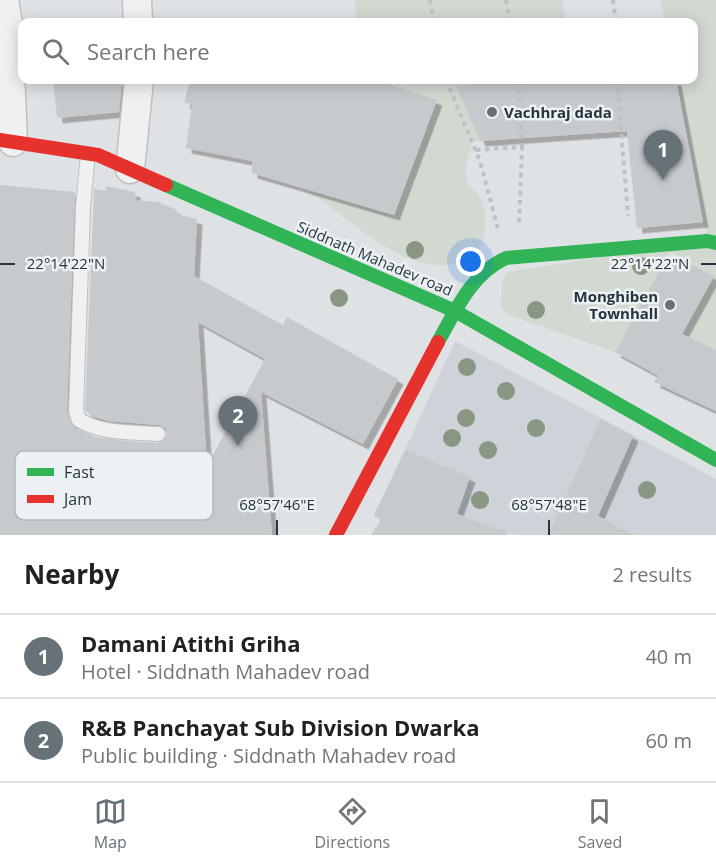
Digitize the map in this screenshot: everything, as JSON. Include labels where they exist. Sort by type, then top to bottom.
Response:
[{"type":"main road","name":"Siddnath Mahadev road","points":[[6,141],[88,154],[130,169],[455,311],[716,460]]},
{"type":"main road","points":[[336,535],[455,311],[477,276],[489,265],[506,258],[632,247],[716,243]]},
{"type":"street","points":[[4,0],[8,23],[6,141]]},
{"type":"street","points":[[137,0],[138,18]]},
{"type":"street","points":[[130,169],[139,84]]},
{"type":"lane","points":[[88,154],[83,207],[76,411],[79,420],[91,427],[158,434]]},
{"type":"path","points":[[430,0],[433,18]]},
{"type":"path","points":[[506,0],[509,18]]},
{"type":"path","points":[[614,0],[616,18]]},
{"type":"path","points":[[448,84],[476,150],[506,258]]},
{"type":"path","points":[[506,258],[519,244],[522,147],[518,84]]},
{"type":"path","points":[[617,84],[632,247]]},
{"type":"path","points":[[476,150],[522,147]]},
{"type":"shaded area","points":[[354,0],[563,0],[565,18],[356,18]]},
{"type":"shaded area","points":[[660,0],[716,0],[716,350],[682,334],[714,276],[670,252],[615,352],[508,315],[501,307],[502,281],[507,272],[707,241],[677,84],[698,84],[698,18],[664,18]]},
{"type":"shaded area","points":[[390,84],[472,84],[456,86],[480,141],[472,142],[466,166],[467,182],[478,194],[484,208],[484,236],[476,255],[454,264],[433,264],[413,260],[394,251],[305,190],[394,215],[419,146],[432,99]]},
{"type":"shaded area","points":[[455,341],[716,479],[716,535],[634,535],[565,498],[548,535],[514,535],[388,487]]},
{"type":"building","points":[[53,84],[122,84],[119,112],[57,118]]},
{"type":"building","points":[[189,84],[389,84],[437,100],[394,215],[252,173],[252,161],[186,148],[192,104],[184,103]]},
{"type":"building","points":[[472,84],[677,84],[703,222],[637,228],[627,131],[480,141],[456,86]]},
{"type":"building","points":[[0,185],[75,192],[67,411],[75,428],[96,437],[127,441],[158,443],[167,435],[166,429],[159,425],[109,421],[92,416],[85,410],[94,189],[106,191],[106,186],[135,192],[137,205],[138,200],[158,202],[177,210],[176,214],[197,219],[194,276],[283,325],[287,317],[398,379],[363,444],[261,392],[272,535],[0,535]],"holes":[[[198,322],[265,359],[213,455],[213,520],[15,520],[15,451],[206,451]]]},
{"type":"building","name":"Monghiben Townhall","points":[[687,262],[714,276],[682,334],[716,350],[716,411],[654,382],[659,376],[615,352],[663,264]]},
{"type":"building","points":[[601,419],[633,436],[598,516],[634,535],[548,535]]},
{"type":"building","points":[[405,450],[470,477],[457,514],[507,532],[507,535],[371,535],[381,520],[374,515]]},
{"type":"traffic: fast","points":[[166,185],[455,311],[716,460]]},
{"type":"traffic: fast","points":[[438,342],[474,283],[483,273],[506,258],[707,241],[716,243]]},
{"type":"traffic: jam","points":[[0,140],[98,155],[166,185]]},
{"type":"traffic: jam","points":[[336,535],[438,342]]},
{"type":"place","name":"Vachhraj dada","points":[[492,112]]},
{"type":"place","name":"Damani Atithi Griha","points":[[663,180]]},
{"type":"place","name":"Monghiben Townhall","points":[[670,305]]},
{"type":"place","name":"R&B Panchayat Sub Division Dwarka","points":[[238,446]]}]
